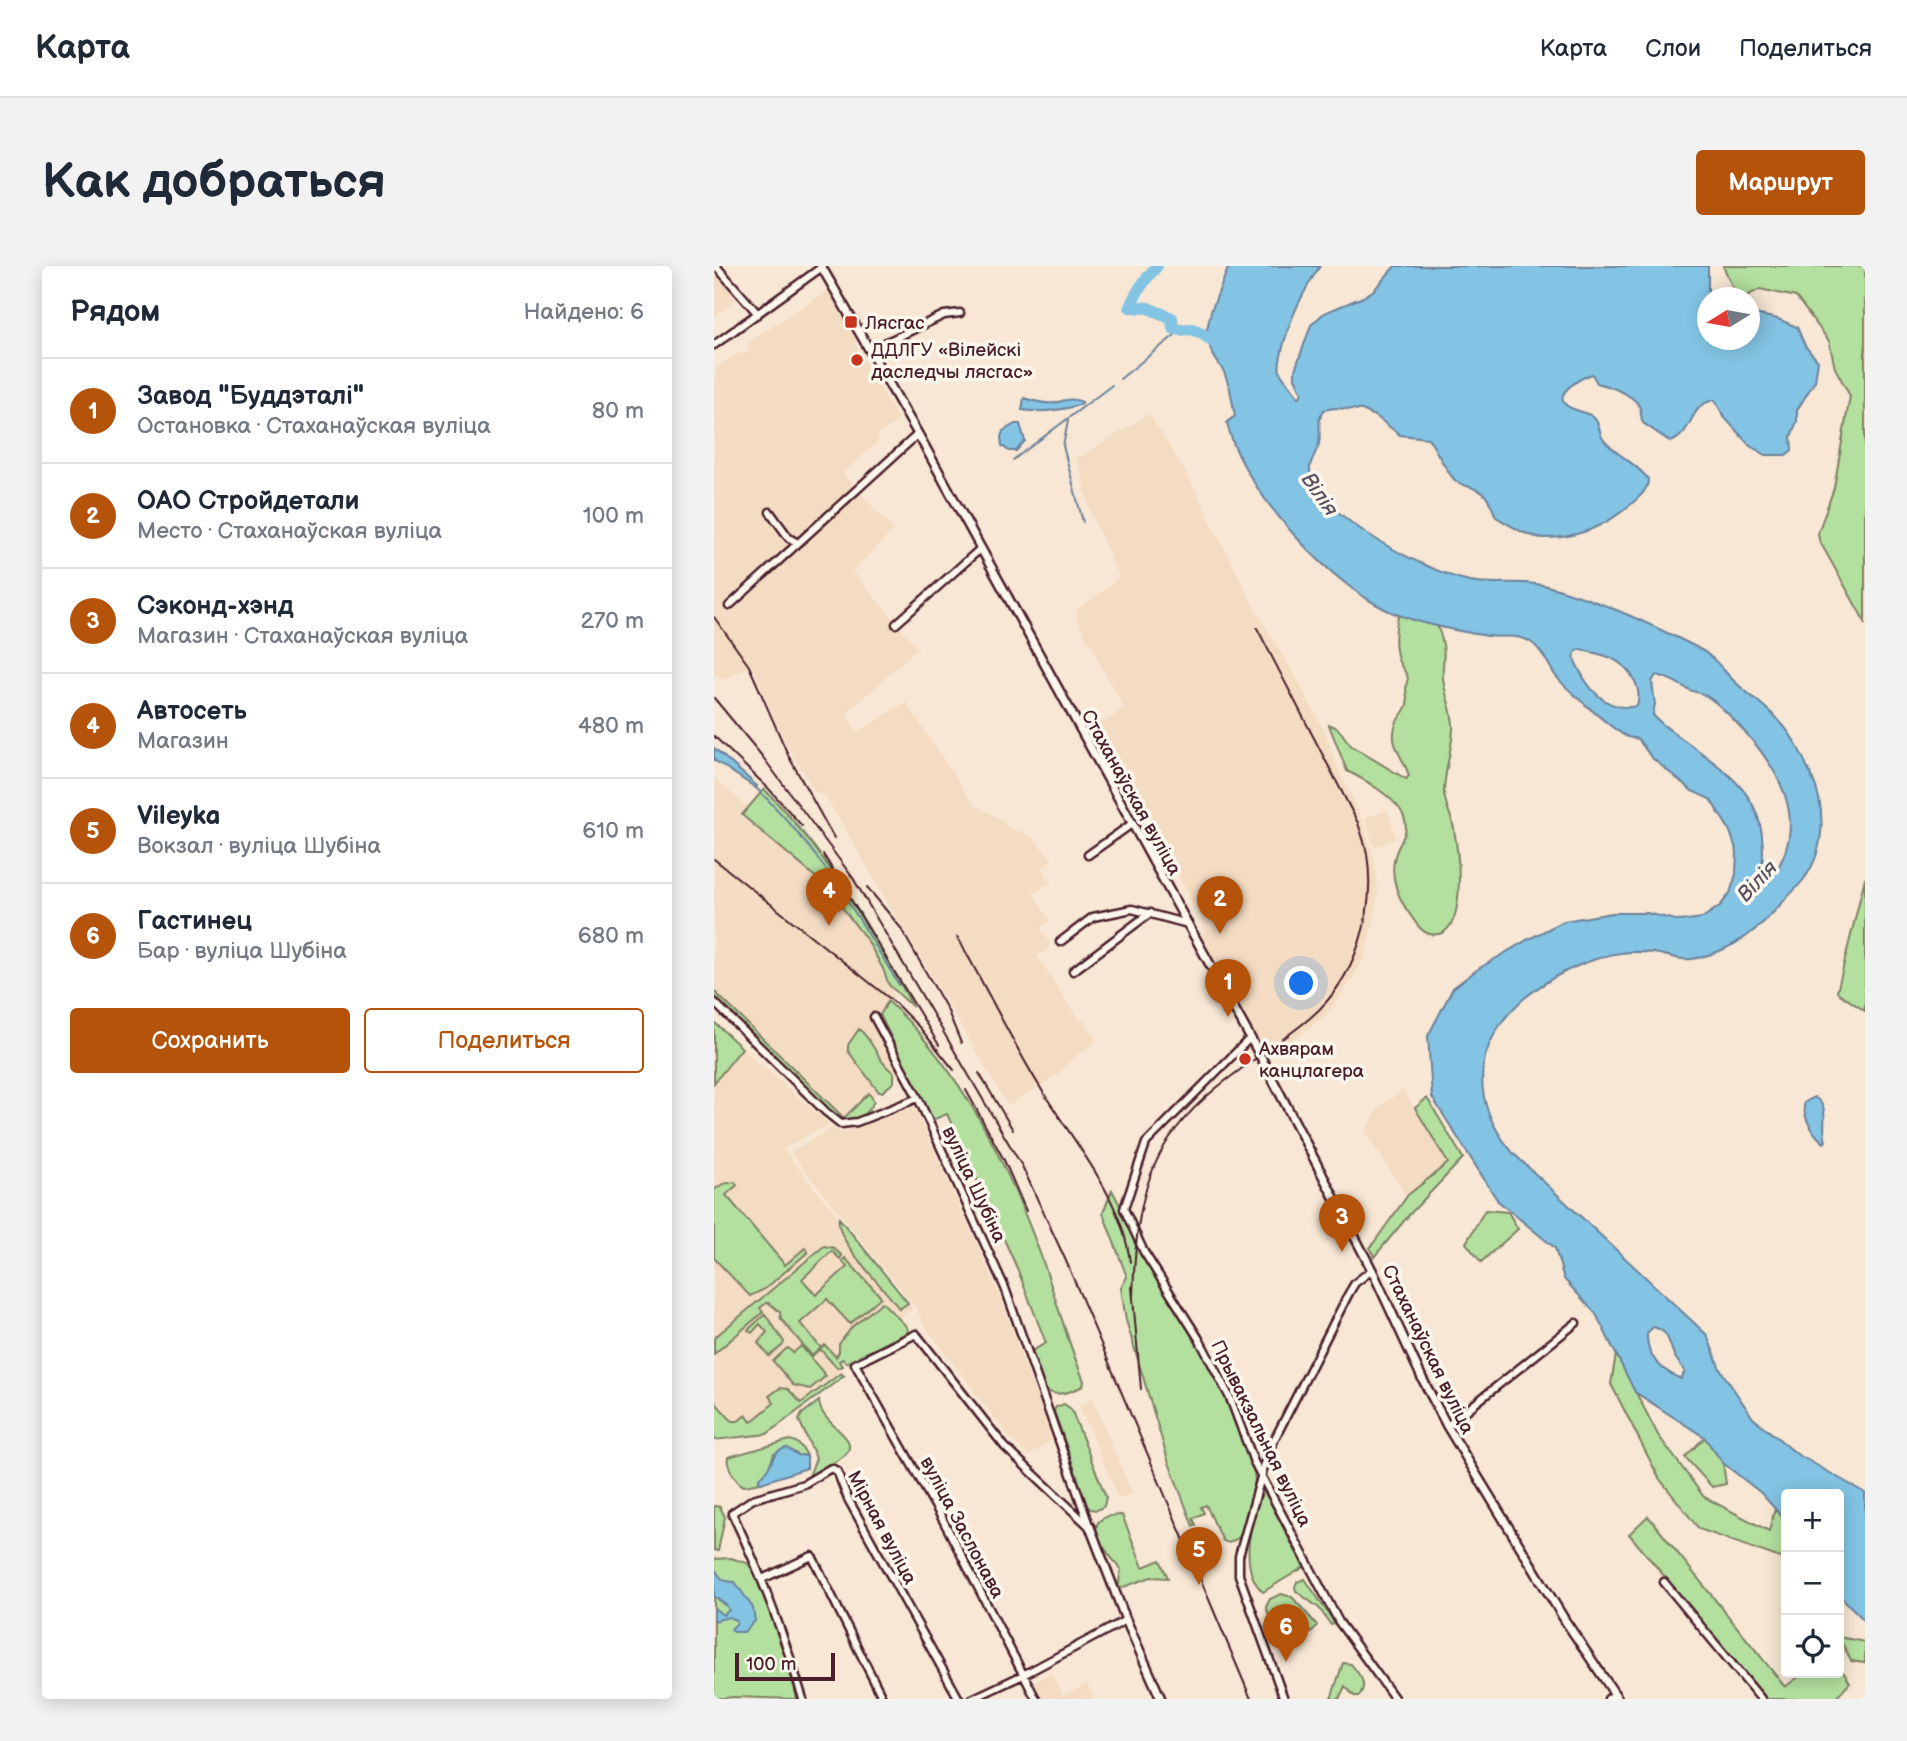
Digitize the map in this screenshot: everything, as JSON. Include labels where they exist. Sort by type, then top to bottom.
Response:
[{"type":"street","points":[[716,266],[758,314]]},
{"type":"street","name":"Стаханаўская вуліца","points":[[714,345],[822,267],[918,434],[1250,1038],[1372,1270],[1447,1426],[1613,1698]]},
{"type":"street","points":[[870,351],[944,315],[960,313]]},
{"type":"street","points":[[729,606],[918,434]]},
{"type":"street","points":[[770,512],[789,538],[798,543]]},
{"type":"street","points":[[896,624],[980,549]]},
{"type":"street","points":[[1088,855],[1133,823]]},
{"type":"street","points":[[1060,942],[1093,917],[1132,909],[1188,924]]},
{"type":"street","points":[[1073,971],[1150,913]]},
{"type":"street","points":[[714,1002],[841,1124],[857,1122],[918,1098]]},
{"type":"street","name":"вуліца Шубіна","points":[[874,1017],[918,1098],[1005,1287],[1090,1527],[1126,1620],[1161,1699]]},
{"type":"street","name":"Прывакзальная вуліца","points":[[1250,1038],[1146,1143],[1123,1206],[1144,1252],[1199,1339],[1230,1398],[1254,1462],[1339,1622],[1395,1699]]},
{"type":"street","points":[[1284,1699],[1238,1568],[1240,1550],[1268,1452],[1349,1293],[1355,1283],[1372,1270]]},
{"type":"street","points":[[1447,1426],[1576,1323]]},
{"type":"street","name":"вуліца Шубіна","points":[[916,1334],[1005,1447],[1090,1527]]},
{"type":"street","name":"вуліца Заслонава","points":[[916,1334],[855,1364],[943,1520],[1036,1699]]},
{"type":"street","name":"Мірная вуліца","points":[[762,1579],[732,1513],[753,1499],[804,1484],[831,1468],[834,1469],[959,1699]]},
{"type":"street","points":[[803,1699],[787,1644],[762,1579],[812,1556],[883,1699]]},
{"type":"street","points":[[1664,1581],[1760,1699]]},
{"type":"street","points":[[972,1699],[1126,1620]]},
{"type":"shaded area","points":[[714,272],[737,298],[714,317]]},
{"type":"shaded area","points":[[828,290],[856,341],[854,343],[899,421],[879,433],[879,441],[842,473],[894,530],[852,571],[918,648],[848,712],[848,718],[858,732],[906,702],[973,804],[1003,821],[1008,828],[1030,835],[1052,859],[1042,868],[1051,882],[1033,893],[1050,921],[1040,928],[1050,943],[1049,948],[1037,956],[1079,1020],[1082,1019],[1097,1041],[1076,1056],[1057,1075],[1008,1106],[826,797],[814,791],[783,738],[752,666],[723,680],[714,674],[714,379],[718,375],[714,370],[739,352],[741,356],[749,351],[747,343]]},
{"type":"shaded area","points":[[1149,414],[1189,478],[1255,609],[1326,734],[1338,769],[1358,809],[1375,860],[1378,889],[1375,916],[1364,959],[1323,1018],[1266,1059],[1200,934],[1205,931],[1201,924],[1203,922],[1100,725],[1124,708],[1076,618],[1078,608],[1119,577],[1090,511],[1077,459]]},
{"type":"shaded area","points":[[714,778],[827,878],[892,980],[893,1005],[879,1031],[901,1072],[844,1121],[714,997]]},
{"type":"shaded area","points":[[1388,810],[1396,839],[1374,847],[1365,818]]},
{"type":"shaded area","points":[[742,1048],[829,1124],[783,1149],[913,1309],[835,1364],[844,1376],[767,1434],[714,1440],[714,1083]]},
{"type":"shaded area","points":[[1403,1090],[1448,1163],[1408,1195],[1365,1132],[1380,1106]]},
{"type":"shaded area","points":[[913,1104],[998,1291],[1052,1440],[1029,1456],[1010,1438],[922,1322],[916,1308],[790,1152],[832,1128],[843,1133]]},
{"type":"shaded area","points":[[1092,1397],[1132,1493],[1119,1499],[1079,1405]]},
{"type":"shaded area","points":[[1051,1673],[1063,1696],[1087,1684],[1094,1699],[1042,1699],[1034,1682]]},
{"type":"green space","points":[[1723,266],[1865,266],[1865,622],[1819,540],[1818,533],[1834,488],[1850,396],[1835,368],[1829,341],[1796,297],[1760,287],[1732,287]]},
{"type":"green space","points":[[1399,615],[1437,624],[1444,649],[1444,684],[1453,729],[1444,793],[1454,829],[1459,893],[1451,924],[1443,933],[1430,934],[1421,929],[1396,888],[1393,864],[1406,828],[1401,810],[1380,790],[1347,771],[1329,725],[1339,731],[1353,747],[1406,779],[1409,776],[1394,738],[1398,719],[1406,708],[1408,678],[1397,657],[1395,645]]},
{"type":"green space","points":[[764,789],[828,865],[881,949],[913,1007],[889,985],[869,943],[826,886],[742,815]]},
{"type":"green space","points":[[1865,878],[1865,1011],[1837,992]]},
{"type":"green space","points":[[714,991],[844,1118],[869,1093],[874,1101],[868,1111],[854,1119],[848,1120],[837,1117],[714,997]]},
{"type":"green space","points":[[888,1001],[936,1054],[957,1083],[994,1146],[1037,1245],[1084,1381],[1083,1386],[1059,1394],[1046,1390],[1032,1351],[1046,1343],[1017,1268],[947,1114],[932,1120],[880,1015]]},
{"type":"green space","points":[[714,1022],[742,1048],[714,1083]]},
{"type":"green space","points":[[859,1029],[884,1064],[894,1073],[894,1082],[882,1092],[879,1092],[848,1051],[848,1045]]},
{"type":"green space","points":[[1427,1098],[1463,1158],[1374,1257],[1370,1248],[1408,1195],[1448,1163],[1415,1108]]},
{"type":"green space","points":[[735,1182],[737,1185],[726,1195],[785,1265],[805,1248],[808,1252],[765,1289],[750,1296],[714,1258],[714,1190],[723,1184]]},
{"type":"green space","points":[[1112,1190],[1139,1242],[1144,1259],[1197,1343],[1228,1400],[1254,1473],[1255,1481],[1240,1537],[1229,1543],[1223,1541],[1206,1505],[1201,1507],[1204,1513],[1193,1518],[1196,1525],[1193,1526],[1168,1460],[1126,1320],[1121,1288],[1127,1277],[1103,1213]]},
{"type":"green space","points":[[1485,1210],[1508,1212],[1518,1229],[1481,1262],[1466,1243]]},
{"type":"green space","points":[[839,1218],[908,1303],[899,1309],[862,1265],[844,1239]]},
{"type":"green space","points":[[824,1246],[834,1248],[842,1256],[840,1259],[832,1251],[802,1279],[816,1295],[847,1267],[842,1261],[845,1258],[881,1297],[850,1324],[827,1299],[800,1323],[821,1348],[825,1345],[836,1357],[839,1344],[852,1327],[882,1302],[907,1327],[908,1332],[846,1363],[843,1359],[839,1361],[842,1366],[837,1368],[820,1349],[812,1356],[781,1319],[780,1312],[766,1303],[760,1308],[763,1312],[714,1354],[714,1338]]},
{"type":"green space","points":[[765,1314],[784,1342],[769,1356],[758,1343],[767,1332],[760,1324],[752,1333],[748,1330]]},
{"type":"green space","points":[[801,1346],[826,1376],[810,1389],[793,1385],[773,1361],[786,1349],[793,1353]]},
{"type":"green space","points":[[1616,1354],[1658,1435],[1704,1497],[1769,1531],[1775,1509],[1781,1516],[1781,1558],[1699,1529],[1659,1478],[1611,1384]]},
{"type":"green space","points":[[841,1373],[844,1376],[767,1434],[714,1440],[714,1401],[732,1421],[738,1421],[746,1415],[751,1422],[774,1403],[769,1396],[780,1388],[788,1389],[801,1403]]},
{"type":"green space","points":[[819,1401],[826,1417],[849,1443],[849,1449],[844,1456],[808,1479],[816,1458],[799,1420],[802,1414]]},
{"type":"green space","points":[[1064,1404],[1071,1409],[1106,1497],[1104,1506],[1097,1510],[1090,1509],[1087,1505],[1054,1411],[1056,1407]]},
{"type":"green space","points":[[1705,1437],[1723,1463],[1726,1484],[1712,1487],[1685,1457]]},
{"type":"green space","points":[[790,1440],[796,1442],[807,1456],[798,1455],[787,1448],[774,1454],[767,1473],[759,1482],[761,1483],[744,1486],[737,1481],[728,1464],[728,1457]]},
{"type":"green space","points":[[1264,1491],[1304,1567],[1263,1592],[1255,1582],[1251,1570],[1249,1543],[1254,1515]]},
{"type":"green space","points":[[714,1506],[720,1507],[725,1517],[718,1551],[714,1550]]},
{"type":"green space","points":[[1122,1515],[1143,1567],[1160,1560],[1168,1578],[1151,1577],[1118,1589],[1121,1569],[1101,1544],[1097,1527],[1100,1521],[1108,1517]]},
{"type":"green space","points":[[1648,1516],[1785,1687],[1797,1678],[1844,1678],[1844,1673],[1850,1683],[1835,1699],[1767,1699],[1629,1534]]},
{"type":"green space","points":[[731,1558],[747,1563],[755,1573],[783,1643],[797,1699],[714,1699],[714,1559]]},
{"type":"green space","points":[[1305,1579],[1334,1624],[1331,1625],[1319,1608],[1296,1591],[1297,1582]]},
{"type":"green space","points":[[1281,1594],[1292,1597],[1317,1625],[1308,1634],[1303,1634],[1295,1617],[1282,1623],[1287,1637],[1287,1643],[1283,1644],[1277,1637],[1266,1607],[1270,1599]]},
{"type":"green space","points":[[1844,1638],[1865,1642],[1865,1663],[1851,1661],[1844,1647]]},
{"type":"green space","points":[[1343,1663],[1351,1664],[1360,1676],[1362,1691],[1359,1696],[1354,1696],[1345,1686],[1339,1699],[1331,1699]]},
{"type":"water","name":"Вілія","points":[[1229,266],[1320,266],[1292,317],[1279,367],[1299,398],[1302,393],[1295,378],[1295,370],[1311,325],[1324,313],[1374,290],[1395,266],[1708,266],[1708,287],[1697,287],[1697,350],[1760,350],[1760,315],[1797,327],[1805,346],[1818,361],[1815,381],[1797,410],[1797,421],[1791,437],[1792,450],[1786,455],[1766,455],[1750,446],[1724,417],[1715,400],[1700,407],[1684,432],[1671,442],[1643,423],[1639,406],[1626,394],[1597,383],[1592,374],[1576,382],[1563,396],[1566,405],[1592,416],[1608,445],[1648,479],[1642,494],[1621,512],[1602,524],[1569,536],[1533,536],[1496,517],[1489,501],[1481,492],[1458,483],[1453,478],[1428,438],[1400,435],[1377,417],[1362,410],[1324,410],[1320,419],[1318,447],[1310,471],[1316,488],[1352,523],[1376,540],[1429,567],[1470,581],[1547,586],[1623,613],[1702,650],[1777,718],[1802,755],[1819,801],[1820,841],[1804,879],[1773,913],[1744,938],[1723,950],[1686,959],[1647,952],[1614,954],[1569,970],[1539,987],[1514,1008],[1495,1032],[1484,1060],[1483,1089],[1492,1120],[1513,1153],[1707,1335],[1720,1369],[1753,1418],[1797,1454],[1865,1493],[1865,1621],[1844,1600],[1844,1489],[1781,1489],[1781,1515],[1761,1493],[1723,1463],[1704,1437],[1635,1392],[1596,1314],[1564,1279],[1555,1248],[1498,1201],[1432,1097],[1428,1036],[1453,988],[1478,969],[1564,921],[1612,913],[1647,913],[1680,921],[1702,918],[1720,906],[1730,893],[1736,874],[1737,852],[1729,829],[1710,799],[1692,791],[1651,757],[1638,739],[1628,737],[1612,727],[1590,709],[1560,681],[1541,652],[1529,641],[1455,630],[1399,615],[1347,585],[1320,562],[1294,535],[1250,477],[1227,422],[1235,416],[1230,389],[1206,334],[1211,311]],"holes":[[[1581,649],[1609,657],[1625,667],[1634,679],[1638,692],[1637,706],[1618,706],[1602,699],[1584,679],[1574,656],[1576,651]],[[1656,675],[1713,700],[1760,750],[1782,786],[1790,825],[1787,844],[1780,865],[1766,885],[1761,882],[1762,835],[1751,801],[1727,774],[1653,715],[1655,704],[1652,682]],[[1653,1327],[1663,1331],[1668,1338],[1675,1357],[1685,1371],[1681,1379],[1667,1371],[1652,1356],[1647,1333]]]},
{"type":"water","points":[[1024,398],[1049,403],[1074,400],[1082,404],[1052,411],[1030,411],[1022,410]]},
{"type":"water","points":[[1020,424],[1025,441],[1016,451],[1009,451],[1002,446],[1001,437],[1003,431]]},
{"type":"water","points":[[714,748],[757,786],[756,788],[714,760]]},
{"type":"water","points":[[1814,1097],[1823,1106],[1824,1143],[1816,1135],[1805,1114],[1804,1103]]},
{"type":"water","points":[[787,1448],[798,1455],[807,1456],[807,1468],[759,1482],[774,1456]]},
{"type":"water","points":[[715,1569],[722,1579],[735,1582],[753,1608],[755,1621],[744,1632],[734,1632],[731,1629],[737,1623],[729,1617],[714,1621],[714,1608],[723,1615],[729,1610],[714,1596]]},
{"type":"waterway","points":[[1157,266],[1130,307],[1148,308],[1172,318],[1173,328],[1198,331],[1220,347]]},
{"type":"waterway","points":[[1120,379],[1175,335]]},
{"type":"waterway","points":[[1013,460],[1112,385]]},
{"type":"waterway","points":[[1068,421],[1063,446],[1083,522]]},
{"type":"waterway","points":[[756,788],[817,857],[851,906],[899,985]]},
{"type":"railway","points":[[714,617],[749,666],[789,757],[834,838]]},
{"type":"railway","points":[[1133,1295],[1141,1208],[1154,1167],[1164,1147],[1190,1112],[1206,1097],[1310,1018],[1326,1002],[1351,964],[1365,921],[1369,876],[1366,850],[1358,823],[1257,628]]},
{"type":"railway","points":[[714,698],[762,756],[853,878],[1022,1166],[1066,1261],[1251,1699]]},
{"type":"railway","points":[[714,736],[769,789],[802,826]]},
{"type":"railway","points":[[823,854],[939,1045]]},
{"type":"railway","points":[[714,859],[894,1002],[920,1028],[954,1070]]},
{"type":"railway","points":[[867,887],[900,927],[947,1009],[961,1043]]},
{"type":"railway","points":[[957,936],[1029,1068],[1107,1192],[1125,1238],[1130,1262]]},
{"type":"railway","points":[[979,1073],[1013,1130]]},
{"type":"railway","points":[[966,1090],[1004,1160],[1026,1211]]},
{"type":"railway","points":[[1132,1287],[1141,1389]]},
{"type":"place","name":"Лясгас","points":[[851,322]]},
{"type":"place","name":"ДДЛГУ «Вілейскі даследчы лясгас»","points":[[857,360]]},
{"type":"place","name":"Автосеть","points":[[829,926]]},
{"type":"place","name":"ОАО Стройдетали","points":[[1220,934]]},
{"type":"place","name":"Завод \"Буддэталі\"","points":[[1228,1017]]},
{"type":"place","name":"Ахвярам канцлагера","points":[[1245,1059]]},
{"type":"place","name":"Сэконд-хэнд","points":[[1342,1252]]},
{"type":"place","name":"Vileyka","points":[[1199,1585]]},
{"type":"place","name":"Гастинец","points":[[1286,1662]]}]
